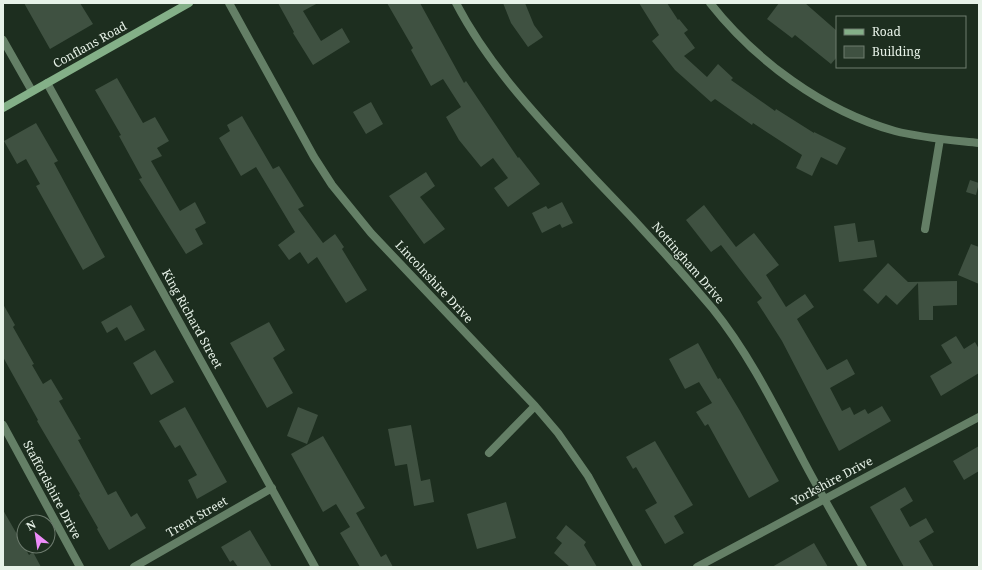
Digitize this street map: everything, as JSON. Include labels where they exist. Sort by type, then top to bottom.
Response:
[{"type":"main road","name":"Conflans Road","points":[[3,108],[190,3]]},
{"type":"street","name":"Lincolnshire Drive","points":[[229,3],[314,157],[332,185],[371,233],[535,406],[558,433],[588,476],[638,567]]},
{"type":"street","name":"Nottingham Drive","points":[[456,3],[473,33],[497,68],[555,136],[661,250],[714,311],[768,393],[824,499],[863,567]]},
{"type":"street","points":[[710,3],[728,26],[774,68],[806,90],[852,115],[887,128],[940,139],[979,143]]},
{"type":"street","points":[[3,40],[32,91]]},
{"type":"street","name":"King Richard Street","points":[[47,83],[315,567]]},
{"type":"street","points":[[925,229],[940,139]]},
{"type":"street","points":[[489,453],[535,406]]},
{"type":"street","name":"Yorkshire Drive","points":[[697,567],[979,417]]},
{"type":"street","name":"Staffordshire Drive","points":[[3,425],[80,567]]},
{"type":"street","name":"Trent Street","points":[[134,567],[272,488]]},
{"type":"building","points":[[24,3],[80,3],[93,24],[50,49]]},
{"type":"building","points":[[278,3],[318,3],[303,11],[321,41],[342,28],[350,42],[313,65],[293,33],[294,32]]},
{"type":"building","points":[[387,3],[420,3],[464,83],[466,81],[518,158],[519,157],[540,184],[508,207],[494,188],[508,178],[493,158],[481,167],[459,140],[446,117],[461,107],[443,79],[431,86],[411,50],[413,48]]},
{"type":"building","points":[[503,3],[525,3],[534,25],[543,37],[528,47],[511,23]]},
{"type":"building","points":[[639,3],[667,3],[678,20],[679,19],[688,30],[684,33],[695,48],[684,56],[707,77],[718,64],[733,78],[731,80],[775,111],[776,109],[814,133],[846,148],[837,165],[821,157],[812,176],[796,168],[802,155],[753,123],[752,125],[715,99],[711,102],[675,70],[652,41],[659,35]]},
{"type":"building","points":[[779,3],[805,3],[836,30],[836,58],[831,64],[795,35],[792,38],[767,19]]},
{"type":"building","points":[[117,78],[143,123],[155,117],[169,141],[157,148],[162,156],[151,161],[180,211],[195,202],[206,223],[195,229],[203,244],[186,254],[139,179],[142,178],[119,136],[121,135],[95,90]]},
{"type":"building","points":[[371,102],[383,124],[366,134],[353,112]]},
{"type":"building","points":[[242,116],[273,169],[279,166],[304,206],[298,209],[323,243],[335,234],[344,247],[342,249],[367,290],[346,303],[317,257],[308,264],[300,252],[289,260],[278,245],[295,232],[256,167],[241,176],[219,138],[230,131],[227,125]]},
{"type":"building","points":[[36,123],[58,161],[54,163],[105,257],[83,270],[36,186],[40,184],[26,159],[17,164],[4,141]]},
{"type":"building","points":[[426,172],[435,186],[420,197],[445,229],[424,244],[389,196]]},
{"type":"building","points":[[970,180],[979,183],[976,195],[966,192]]},
{"type":"building","points":[[562,202],[573,223],[562,228],[560,224],[542,233],[532,213],[546,206],[548,209]]},
{"type":"building","points":[[704,205],[736,247],[754,233],[779,265],[766,275],[786,307],[805,294],[814,307],[797,319],[827,370],[847,359],[855,374],[830,388],[842,411],[850,407],[854,415],[865,409],[868,414],[882,406],[891,421],[839,451],[782,341],[757,302],[762,298],[721,245],[711,252],[686,220]]},
{"type":"building","points":[[855,223],[858,242],[874,240],[877,257],[839,262],[834,226]]},
{"type":"building","points":[[971,244],[979,247],[979,284],[958,275]]},
{"type":"building","points":[[888,263],[908,282],[957,281],[957,305],[933,306],[933,320],[919,320],[918,283],[897,305],[886,295],[878,304],[863,290]]},
{"type":"building","points":[[3,304],[15,325],[13,327],[34,364],[32,365],[43,384],[51,379],[63,399],[59,401],[81,439],[78,440],[108,495],[116,491],[131,517],[137,513],[146,528],[109,550],[79,495],[80,494],[37,421],[38,420],[3,357]]},
{"type":"building","points":[[131,305],[145,330],[125,341],[117,327],[107,333],[101,322]]},
{"type":"building","points":[[269,322],[285,350],[273,358],[293,393],[267,408],[230,343]]},
{"type":"building","points":[[956,336],[964,349],[975,342],[979,349],[979,373],[941,396],[930,376],[952,363],[941,345]]},
{"type":"building","points":[[698,343],[718,379],[720,378],[740,411],[779,481],[749,498],[708,424],[705,426],[696,412],[712,403],[699,382],[685,389],[669,359]]},
{"type":"building","points":[[155,350],[174,382],[151,395],[133,363]]},
{"type":"building","points":[[185,407],[227,482],[197,499],[188,480],[197,475],[180,445],[175,448],[159,421]]},
{"type":"building","points":[[298,407],[318,415],[307,444],[287,436]]},
{"type":"building","points":[[411,425],[421,481],[430,479],[434,502],[414,506],[407,464],[395,466],[388,429]]},
{"type":"building","points":[[323,436],[365,508],[356,513],[381,557],[386,554],[393,567],[360,567],[340,533],[350,527],[336,504],[323,512],[291,454]]},
{"type":"building","points":[[655,441],[693,505],[674,516],[684,533],[665,544],[645,510],[657,503],[636,467],[633,469],[626,457]]},
{"type":"building","points":[[979,446],[979,471],[964,480],[953,461]]},
{"type":"building","points":[[905,487],[913,501],[900,509],[910,527],[926,518],[934,532],[919,541],[934,567],[904,567],[870,507]]},
{"type":"building","points":[[506,502],[516,538],[477,549],[467,514]]},
{"type":"building","points":[[3,510],[16,532],[16,554],[34,554],[41,567],[3,567]]},
{"type":"building","points":[[566,525],[586,542],[584,545],[597,567],[570,567],[554,553],[562,543],[556,538]]},
{"type":"building","points":[[250,530],[272,567],[238,567],[233,560],[230,562],[221,547]]},
{"type":"building","points":[[814,543],[828,567],[772,567]]}]
